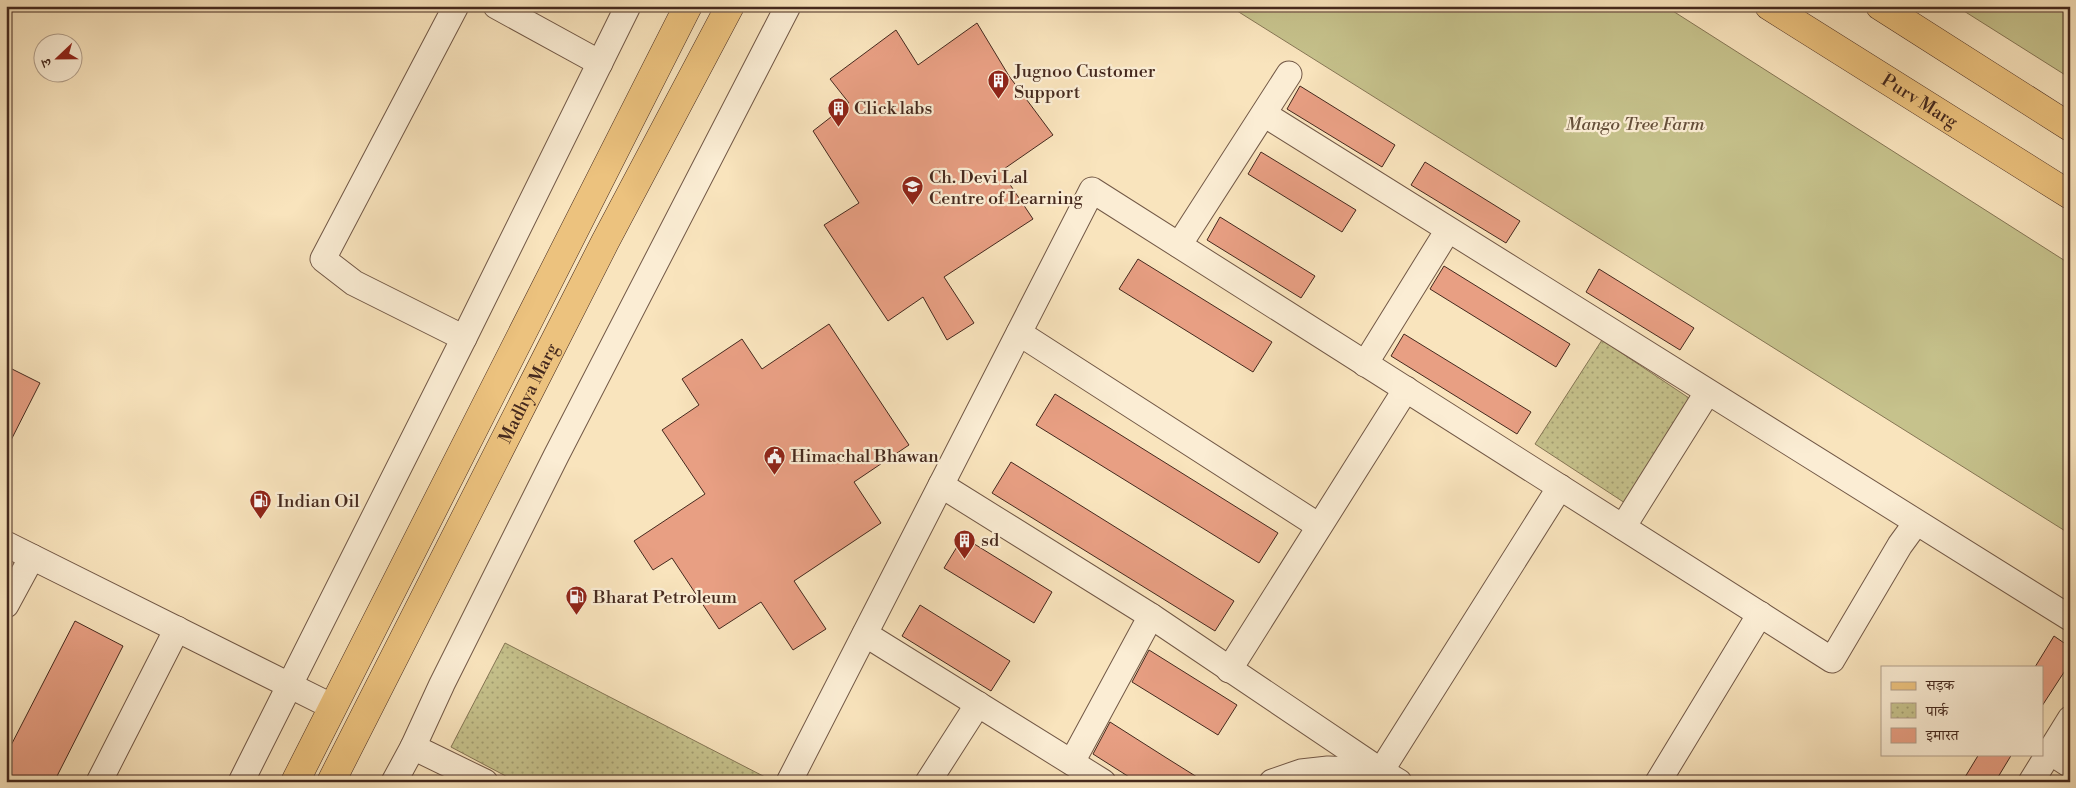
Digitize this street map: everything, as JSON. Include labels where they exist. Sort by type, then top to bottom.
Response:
[{"type":"main road","name":"Madhya Marg","points":[[295,782],[688,6]]},
{"type":"main road","name":"Madhya Marg","points":[[331,782],[605,242],[730,6]]},
{"type":"main road","name":"Purv Marg","points":[[1769,6],[2070,195]]},
{"type":"main road","points":[[1880,6],[2070,127]]},
{"type":"street","points":[[456,6],[323,259],[354,283],[464,338]]},
{"type":"street","points":[[496,6],[600,63]]},
{"type":"street","points":[[241,782],[628,6]]},
{"type":"street","points":[[394,782],[556,456],[788,6]]},
{"type":"street","points":[[1179,245],[1289,74]]},
{"type":"street","points":[[1264,114],[1916,524],[2070,618]]},
{"type":"street","points":[[799,778],[865,634],[1092,190],[1832,660],[1900,545],[1916,524]]},
{"type":"street","points":[[1365,364],[1448,230]]},
{"type":"street","points":[[1019,333],[1319,526]]},
{"type":"street","points":[[1229,670],[1406,389]]},
{"type":"street","points":[[1623,528],[1707,393]]},
{"type":"street","points":[[941,484],[1151,616],[1390,776]]},
{"type":"street","points":[[1390,776],[1560,487]]},
{"type":"street","points":[[6,544],[333,707]]},
{"type":"street","points":[[6,605],[32,557]]},
{"type":"street","points":[[1658,782],[1760,614]]},
{"type":"street","points":[[1072,762],[1151,616]]},
{"type":"street","points":[[99,782],[178,629]]},
{"type":"street","points":[[865,634],[1103,782]]},
{"type":"street","points":[[928,782],[978,704]]},
{"type":"street","points":[[2031,782],[2060,758],[2070,719]]},
{"type":"street","points":[[413,747],[485,782]]},
{"type":"street","points":[[1272,782],[1300,772],[1328,769],[1390,776]]},
{"type":"green space","name":"Mango Tree Farm","points":[[1235,6],[1665,6],[2070,264],[2070,534],[1234,9]]},
{"type":"green space","points":[[1956,6],[2070,6],[2070,78]]},
{"type":"green space","points":[[1602,340],[1692,400],[1625,503],[1535,444]]},
{"type":"green space","points":[[505,643],[765,777],[762,782],[517,782],[451,747]]},
{"type":"building","points":[[977,23],[1009,76],[1053,135],[1001,171],[1033,219],[944,277],[974,323],[947,340],[923,297],[888,321],[824,225],[859,203],[813,131],[849,103],[830,79],[896,30],[918,65]]},
{"type":"building","points":[[1300,86],[1395,145],[1382,167],[1287,109]]},
{"type":"building","points":[[1261,152],[1356,210],[1342,232],[1248,174]]},
{"type":"building","points":[[1425,162],[1520,221],[1506,243],[1411,185]]},
{"type":"building","points":[[1220,217],[1315,276],[1301,298],[1207,240]]},
{"type":"building","points":[[1138,259],[1272,342],[1253,372],[1119,289]]},
{"type":"building","points":[[1444,266],[1570,344],[1556,367],[1430,289]]},
{"type":"building","points":[[1599,269],[1694,328],[1680,350],[1586,292]]},
{"type":"building","points":[[829,324],[909,445],[854,482],[881,523],[794,581],[826,629],[793,650],[761,602],[719,629],[672,558],[653,570],[634,541],[705,494],[662,430],[699,405],[682,379],[742,339],[762,369]]},
{"type":"building","points":[[1404,334],[1531,412],[1517,434],[1391,356]]},
{"type":"building","points":[[6,366],[40,383],[6,450]]},
{"type":"building","points":[[1055,394],[1278,533],[1259,563],[1036,425]]},
{"type":"building","points":[[1011,462],[1234,601],[1215,631],[992,493]]},
{"type":"building","points":[[963,537],[1052,592],[1034,623],[944,568]]},
{"type":"building","points":[[920,605],[1010,661],[991,691],[902,636]]},
{"type":"building","points":[[75,621],[123,646],[54,782],[6,782],[6,755]]},
{"type":"building","points":[[2054,636],[2070,647],[2070,663],[2044,703],[2044,666],[2036,666]]},
{"type":"building","points":[[1149,650],[1237,705],[1218,735],[1132,682]]},
{"type":"building","points":[[1110,722],[1205,782],[1137,782],[1093,754]]},
{"type":"building","points":[[1978,756],[2011,756],[1995,782],[1962,782]]},
{"type":"place","name":"Jugnoo Customer Support","points":[[998,100]]},
{"type":"place","name":"Click labs","points":[[838,127]]},
{"type":"place","name":"Ch. Devi Lal Centre of Learning","points":[[913,206]]},
{"type":"place","name":"Himachal Bhawan","points":[[775,475]]},
{"type":"place","name":"Indian Oil","points":[[261,520]]},
{"type":"place","name":"sd","points":[[965,559]]},
{"type":"place","name":"Bharat Petroleum","points":[[577,616]]}]
